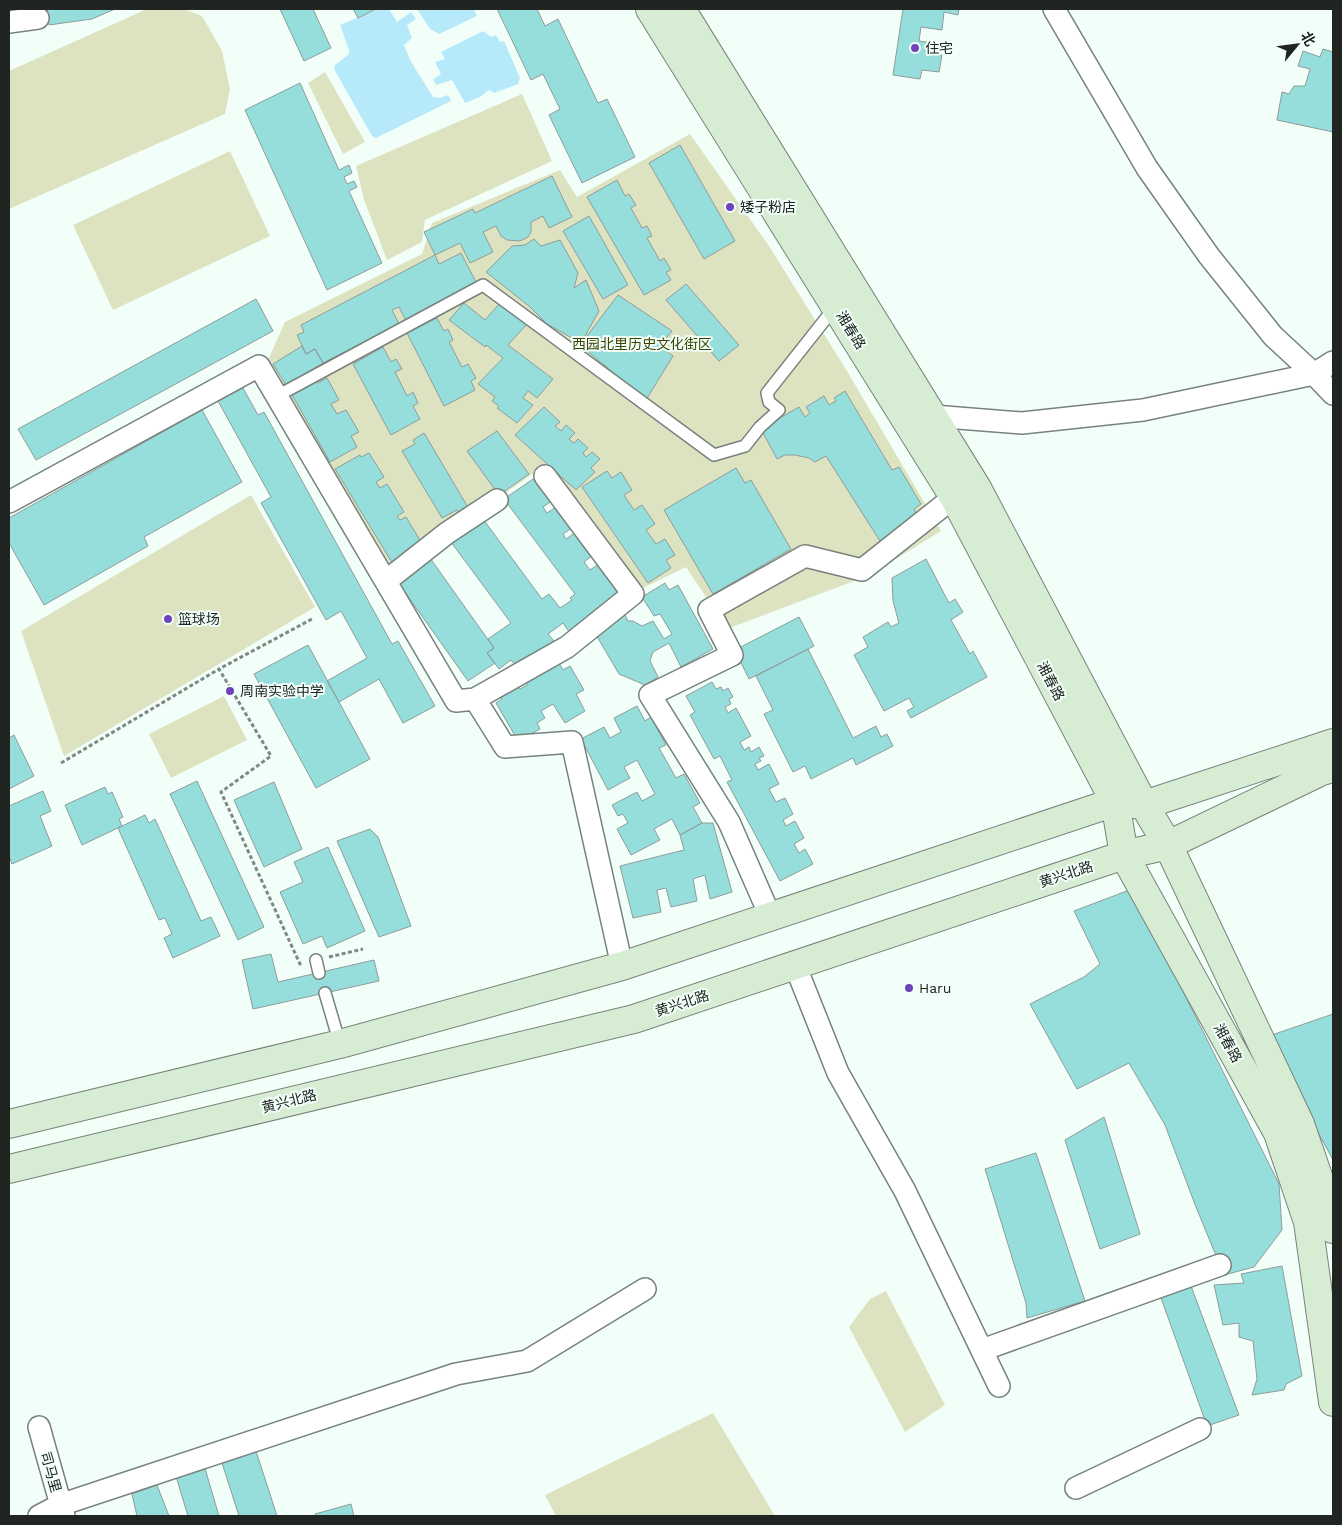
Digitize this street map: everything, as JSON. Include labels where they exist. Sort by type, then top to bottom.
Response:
[{"type":"street","name":"湘春路","points":[[650,9],[954,497],[1115,802],[1124,855],[1278,1133],[1308,1222],[1333,1402]]},
{"type":"street","name":"湘春路","points":[[681,9],[977,488],[1144,805],[1168,845],[1300,1124],[1332,1217],[1333,1229]]},
{"type":"street","points":[[1054,9],[1147,168],[1204,248],[1273,336],[1333,394]]},
{"type":"street","points":[[9,22],[38,18]]},
{"type":"street","points":[[933,416],[1022,423],[1143,410],[1314,374],[1333,362]]},
{"type":"street","points":[[9,502],[259,366],[456,701],[475,699],[567,647],[633,594],[544,476]]},
{"type":"street","points":[[771,918],[729,822],[650,695],[732,655],[709,610],[806,556],[862,570],[954,497]]},
{"type":"street","points":[[386,581],[447,533],[496,500]]},
{"type":"street","points":[[475,699],[505,747],[572,742],[622,966]]},
{"type":"street","points":[[9,1124],[340,1044],[622,966],[1115,802],[1144,805],[1333,743]]},
{"type":"street","name":"黄兴北路","points":[[9,1169],[634,1019],[1124,855],[1168,845],[1322,771],[1333,768]]},
{"type":"street","points":[[795,965],[838,1073],[905,1192],[999,1386]]},
{"type":"street","points":[[982,1350],[1220,1265]]},
{"type":"street","points":[[40,1516],[62,1511],[456,1374],[527,1361],[645,1289]]},
{"type":"street","name":"司马里","points":[[39,1427],[62,1511]]},
{"type":"street","points":[[1076,1488],[1200,1429]]},
{"type":"lane","points":[[277,396],[483,285],[714,455],[746,446],[760,427],[779,410],[769,402],[767,393],[836,306]]},
{"type":"lane","points":[[316,960],[319,973]]},
{"type":"lane","points":[[325,993],[340,1044]]},
{"type":"path","points":[[61,763],[219,669],[312,619]]},
{"type":"path","points":[[219,669],[271,756],[222,792],[300,964],[363,949]]},
{"type":"green space","points":[[147,9],[184,9],[202,16],[222,51],[230,89],[225,114],[9,209],[9,71]]},
{"type":"green space","points":[[325,72],[365,142],[343,154],[308,83]]},
{"type":"green space","points":[[522,94],[552,161],[425,220],[422,242],[387,260],[364,200],[356,166]]},
{"type":"green space","name":"西园北里历史文化街区","points":[[690,134],[769,246],[847,371],[941,531],[870,575],[727,629],[686,567],[643,588],[578,500],[541,468],[391,573],[268,360],[285,322],[422,254],[432,223],[560,170],[577,197]]},
{"type":"green space","points":[[230,151],[270,236],[113,310],[73,225]]},
{"type":"green space","name":"篮球场","points":[[251,495],[315,607],[64,756],[21,631]]},
{"type":"green space","points":[[224,696],[247,740],[171,778],[149,734]]},
{"type":"green space","points":[[886,1291],[945,1405],[905,1432],[849,1327],[870,1299]]},
{"type":"green space","points":[[713,1413],[775,1516],[556,1516],[545,1495]]},
{"type":"water","points":[[378,9],[389,9],[397,22],[411,12],[416,19],[407,25],[412,38],[404,45],[410,60],[433,97],[440,98],[448,95],[451,101],[376,138],[372,136],[334,69],[335,65],[349,54],[340,25]]},
{"type":"water","points":[[417,9],[476,9],[474,10],[477,16],[439,34],[430,29]]},
{"type":"water","points":[[483,31],[491,37],[496,35],[500,42],[504,41],[520,78],[518,84],[494,93],[489,90],[480,97],[465,103],[452,80],[436,85],[433,79],[441,74],[435,62],[445,59],[441,52]]},
{"type":"building","points":[[47,9],[115,9],[92,19],[49,25]]},
{"type":"building","points":[[280,9],[313,9],[331,48],[304,61]]},
{"type":"building","points":[[353,9],[376,9],[358,18]]},
{"type":"building","points":[[497,9],[537,9],[545,26],[558,19],[598,103],[607,99],[635,157],[582,183],[549,115],[560,109],[543,74],[531,80]]},
{"type":"building","name":"住宅","points":[[903,9],[959,9],[958,15],[944,12],[942,30],[921,27],[919,41],[933,43],[931,54],[942,55],[939,72],[922,70],[920,79],[893,75]]},
{"type":"building","points":[[1323,49],[1333,52],[1333,132],[1277,120],[1282,92],[1289,94],[1294,86],[1305,86],[1310,69],[1298,66],[1303,51],[1320,57]]},
{"type":"building","points":[[300,83],[339,170],[349,165],[352,173],[344,177],[347,184],[354,181],[357,187],[349,191],[382,263],[327,290],[245,110]]},
{"type":"building","points":[[680,145],[735,241],[704,259],[649,163]]},
{"type":"building","points":[[552,176],[572,217],[549,228],[543,216],[531,222],[531,232],[528,237],[520,241],[507,240],[501,236],[496,226],[483,232],[493,252],[470,263],[460,243],[435,255],[424,232],[473,209],[475,213]]},
{"type":"building","points":[[617,180],[625,196],[629,194],[636,205],[631,208],[642,228],[647,226],[652,236],[647,238],[660,261],[664,258],[671,270],[666,272],[671,280],[644,295],[587,197]]},
{"type":"building","points":[[589,216],[628,285],[603,299],[563,231]]},
{"type":"building","points":[[534,239],[541,246],[560,240],[578,273],[574,288],[586,280],[599,311],[581,343],[547,324],[530,307],[486,272],[512,246],[525,245]]},
{"type":"building","points":[[461,253],[477,284],[406,321],[399,307],[392,310],[399,324],[323,363],[315,349],[306,354],[297,335],[304,332],[301,325],[435,255],[439,264]]},
{"type":"building","points":[[686,284],[739,345],[719,361],[666,300]]},
{"type":"building","points":[[618,295],[672,331],[660,346],[673,356],[646,400],[580,345]]},
{"type":"building","points":[[256,299],[273,331],[36,460],[18,429]]},
{"type":"building","points":[[464,303],[485,320],[500,303],[527,324],[508,345],[553,379],[537,398],[528,391],[523,398],[533,405],[517,423],[497,408],[499,406],[492,401],[495,397],[478,384],[503,358],[449,320]]},
{"type":"building","points":[[437,318],[444,331],[448,329],[453,340],[449,342],[462,367],[468,364],[476,378],[471,381],[475,390],[444,406],[407,333]]},
{"type":"building","points":[[302,346],[306,354],[315,349],[323,363],[286,385],[273,364]]},
{"type":"building","points":[[383,347],[391,362],[396,359],[402,369],[395,372],[407,396],[413,392],[418,403],[413,406],[420,419],[391,435],[353,364]]},
{"type":"building","points":[[327,378],[339,400],[331,404],[337,414],[346,410],[359,432],[351,436],[357,447],[330,462],[291,393],[316,379],[318,383]]},
{"type":"building","points":[[243,388],[258,415],[264,412],[392,644],[398,641],[435,706],[403,723],[379,679],[339,702],[327,681],[367,658],[341,611],[326,620],[261,503],[271,497],[218,401]]},
{"type":"building","points":[[845,391],[892,470],[899,467],[921,504],[914,509],[919,519],[880,541],[826,456],[815,462],[809,458],[795,455],[785,455],[777,459],[761,429],[799,407],[805,417],[810,413],[806,407],[824,396],[829,405],[836,401],[834,398]]},
{"type":"building","points":[[544,407],[560,422],[555,426],[561,431],[566,425],[575,433],[569,439],[574,443],[578,439],[588,448],[583,453],[586,457],[592,452],[600,459],[591,468],[595,472],[576,490],[515,435]]},
{"type":"building","points":[[202,410],[242,482],[144,537],[148,546],[44,605],[9,543],[9,518]]},
{"type":"building","points":[[497,431],[529,474],[499,495],[467,451]]},
{"type":"building","points":[[424,433],[469,509],[459,515],[457,510],[442,518],[402,451],[415,444],[413,440]]},
{"type":"building","points":[[369,453],[384,477],[376,482],[380,488],[387,484],[404,512],[397,516],[400,520],[406,517],[421,542],[396,569],[335,469],[360,455],[361,457]]},
{"type":"building","points":[[736,468],[745,483],[751,480],[791,549],[713,594],[664,510]]},
{"type":"building","points":[[607,471],[612,478],[621,472],[632,490],[624,495],[634,510],[642,505],[655,524],[646,530],[656,544],[665,539],[675,555],[666,560],[671,568],[648,583],[582,487]]},
{"type":"building","points":[[536,477],[553,500],[543,507],[547,513],[556,507],[572,528],[563,534],[566,539],[576,532],[593,555],[584,562],[590,570],[599,564],[623,596],[570,633],[563,623],[548,634],[554,641],[517,667],[511,660],[499,669],[487,653],[494,648],[488,639],[511,623],[451,542],[483,519],[542,599],[549,594],[560,608],[572,600],[570,598],[575,594],[504,499]]},
{"type":"building","points":[[430,558],[494,648],[487,653],[495,663],[468,681],[397,581]]},
{"type":"building","points":[[926,559],[949,603],[955,599],[963,612],[951,620],[970,654],[973,651],[987,677],[911,718],[907,711],[914,707],[909,698],[884,711],[854,655],[868,647],[863,637],[888,622],[891,627],[899,623],[893,601],[892,578]]},
{"type":"building","points":[[665,583],[669,590],[678,585],[713,649],[681,667],[669,643],[653,652],[650,661],[658,677],[645,685],[619,674],[592,628],[623,611],[628,621],[633,621],[642,626],[653,621],[664,639],[672,634],[660,614],[654,616],[642,597]]},
{"type":"building","points":[[799,617],[814,646],[749,679],[735,650]]},
{"type":"building","points":[[308,645],[370,759],[316,788],[254,674]]},
{"type":"building","points":[[808,649],[853,738],[876,726],[881,737],[887,734],[893,746],[856,765],[853,758],[811,779],[805,766],[793,772],[764,714],[773,710],[756,676]]},
{"type":"building","points":[[555,656],[563,670],[570,666],[584,690],[576,694],[585,711],[565,723],[553,704],[541,711],[545,718],[537,723],[540,729],[518,741],[496,703],[502,699],[496,690],[514,679],[520,689],[527,685],[524,680]]},
{"type":"building","points":[[712,682],[716,689],[721,687],[723,691],[728,688],[733,697],[729,699],[731,704],[725,707],[728,713],[736,708],[751,736],[740,742],[744,750],[749,747],[751,752],[759,747],[764,756],[759,758],[761,761],[755,764],[758,770],[769,764],[779,784],[769,789],[776,802],[785,798],[793,814],[783,820],[786,826],[795,821],[804,838],[794,844],[799,853],[805,849],[813,864],[780,881],[727,782],[732,780],[720,756],[714,759],[690,715],[695,712],[686,696]]},
{"type":"building","points":[[637,706],[645,721],[651,717],[666,745],[659,748],[676,778],[684,774],[700,803],[693,807],[702,823],[680,835],[672,819],[654,829],[660,840],[631,855],[617,829],[628,823],[623,814],[618,816],[612,805],[637,792],[642,801],[655,794],[637,760],[624,767],[630,778],[608,790],[581,739],[604,727],[610,738],[621,732],[614,718]]},
{"type":"building","points":[[14,735],[34,776],[9,789],[9,738]]},
{"type":"building","points":[[197,781],[264,927],[238,940],[170,794]]},
{"type":"building","points":[[274,782],[302,849],[264,867],[234,800]]},
{"type":"building","points":[[105,787],[108,794],[112,792],[123,817],[119,819],[122,826],[82,845],[65,805]]},
{"type":"building","points":[[43,791],[51,811],[40,816],[52,846],[12,864],[9,856],[9,806]]},
{"type":"building","points":[[145,815],[149,823],[155,819],[201,921],[211,917],[220,936],[173,958],[164,938],[172,934],[165,918],[159,920],[118,828]]},
{"type":"building","points":[[702,823],[713,823],[732,892],[710,899],[705,875],[693,879],[697,901],[671,907],[666,888],[657,890],[661,912],[633,918],[620,866],[684,850],[680,835]]},
{"type":"building","points":[[370,829],[378,837],[411,926],[379,937],[337,841]]},
{"type":"building","points":[[328,847],[365,931],[327,948],[322,936],[303,944],[280,892],[303,882],[294,862]]},
{"type":"building","points":[[1132,889],[1279,1184],[1282,1230],[1254,1267],[1224,1275],[1165,1125],[1129,1063],[1077,1089],[1030,1004],[1084,977],[1100,964],[1074,911]]},
{"type":"building","points":[[271,954],[278,982],[374,960],[379,981],[253,1009],[242,960]]},
{"type":"building","points":[[1333,1014],[1333,1160],[1269,1036]]},
{"type":"building","points":[[1104,1117],[1140,1234],[1100,1249],[1065,1140]]},
{"type":"building","points":[[1036,1153],[1085,1301],[1027,1318],[1026,1303],[985,1169]]},
{"type":"building","points":[[1282,1266],[1302,1376],[1286,1384],[1284,1390],[1252,1395],[1257,1379],[1253,1341],[1239,1337],[1239,1323],[1223,1325],[1214,1285],[1244,1283],[1241,1274]]},
{"type":"building","points":[[1191,1286],[1239,1415],[1207,1426],[1161,1298]]},
{"type":"building","points":[[256,1451],[277,1516],[239,1516],[222,1463]]},
{"type":"building","points":[[204,1465],[219,1516],[188,1516],[175,1473]]},
{"type":"building","points":[[157,1485],[169,1516],[137,1516],[132,1494]]},
{"type":"building","points":[[351,1504],[354,1516],[315,1516],[315,1514]]},
{"type":"place","name":"住宅","points":[[915,48]]},
{"type":"place","name":"矮子粉店","points":[[730,207]]},
{"type":"place","name":"篮球场","points":[[168,619]]},
{"type":"place","name":"周南实验中学","points":[[230,691]]},
{"type":"place","name":"Haru","points":[[909,988]]}]
